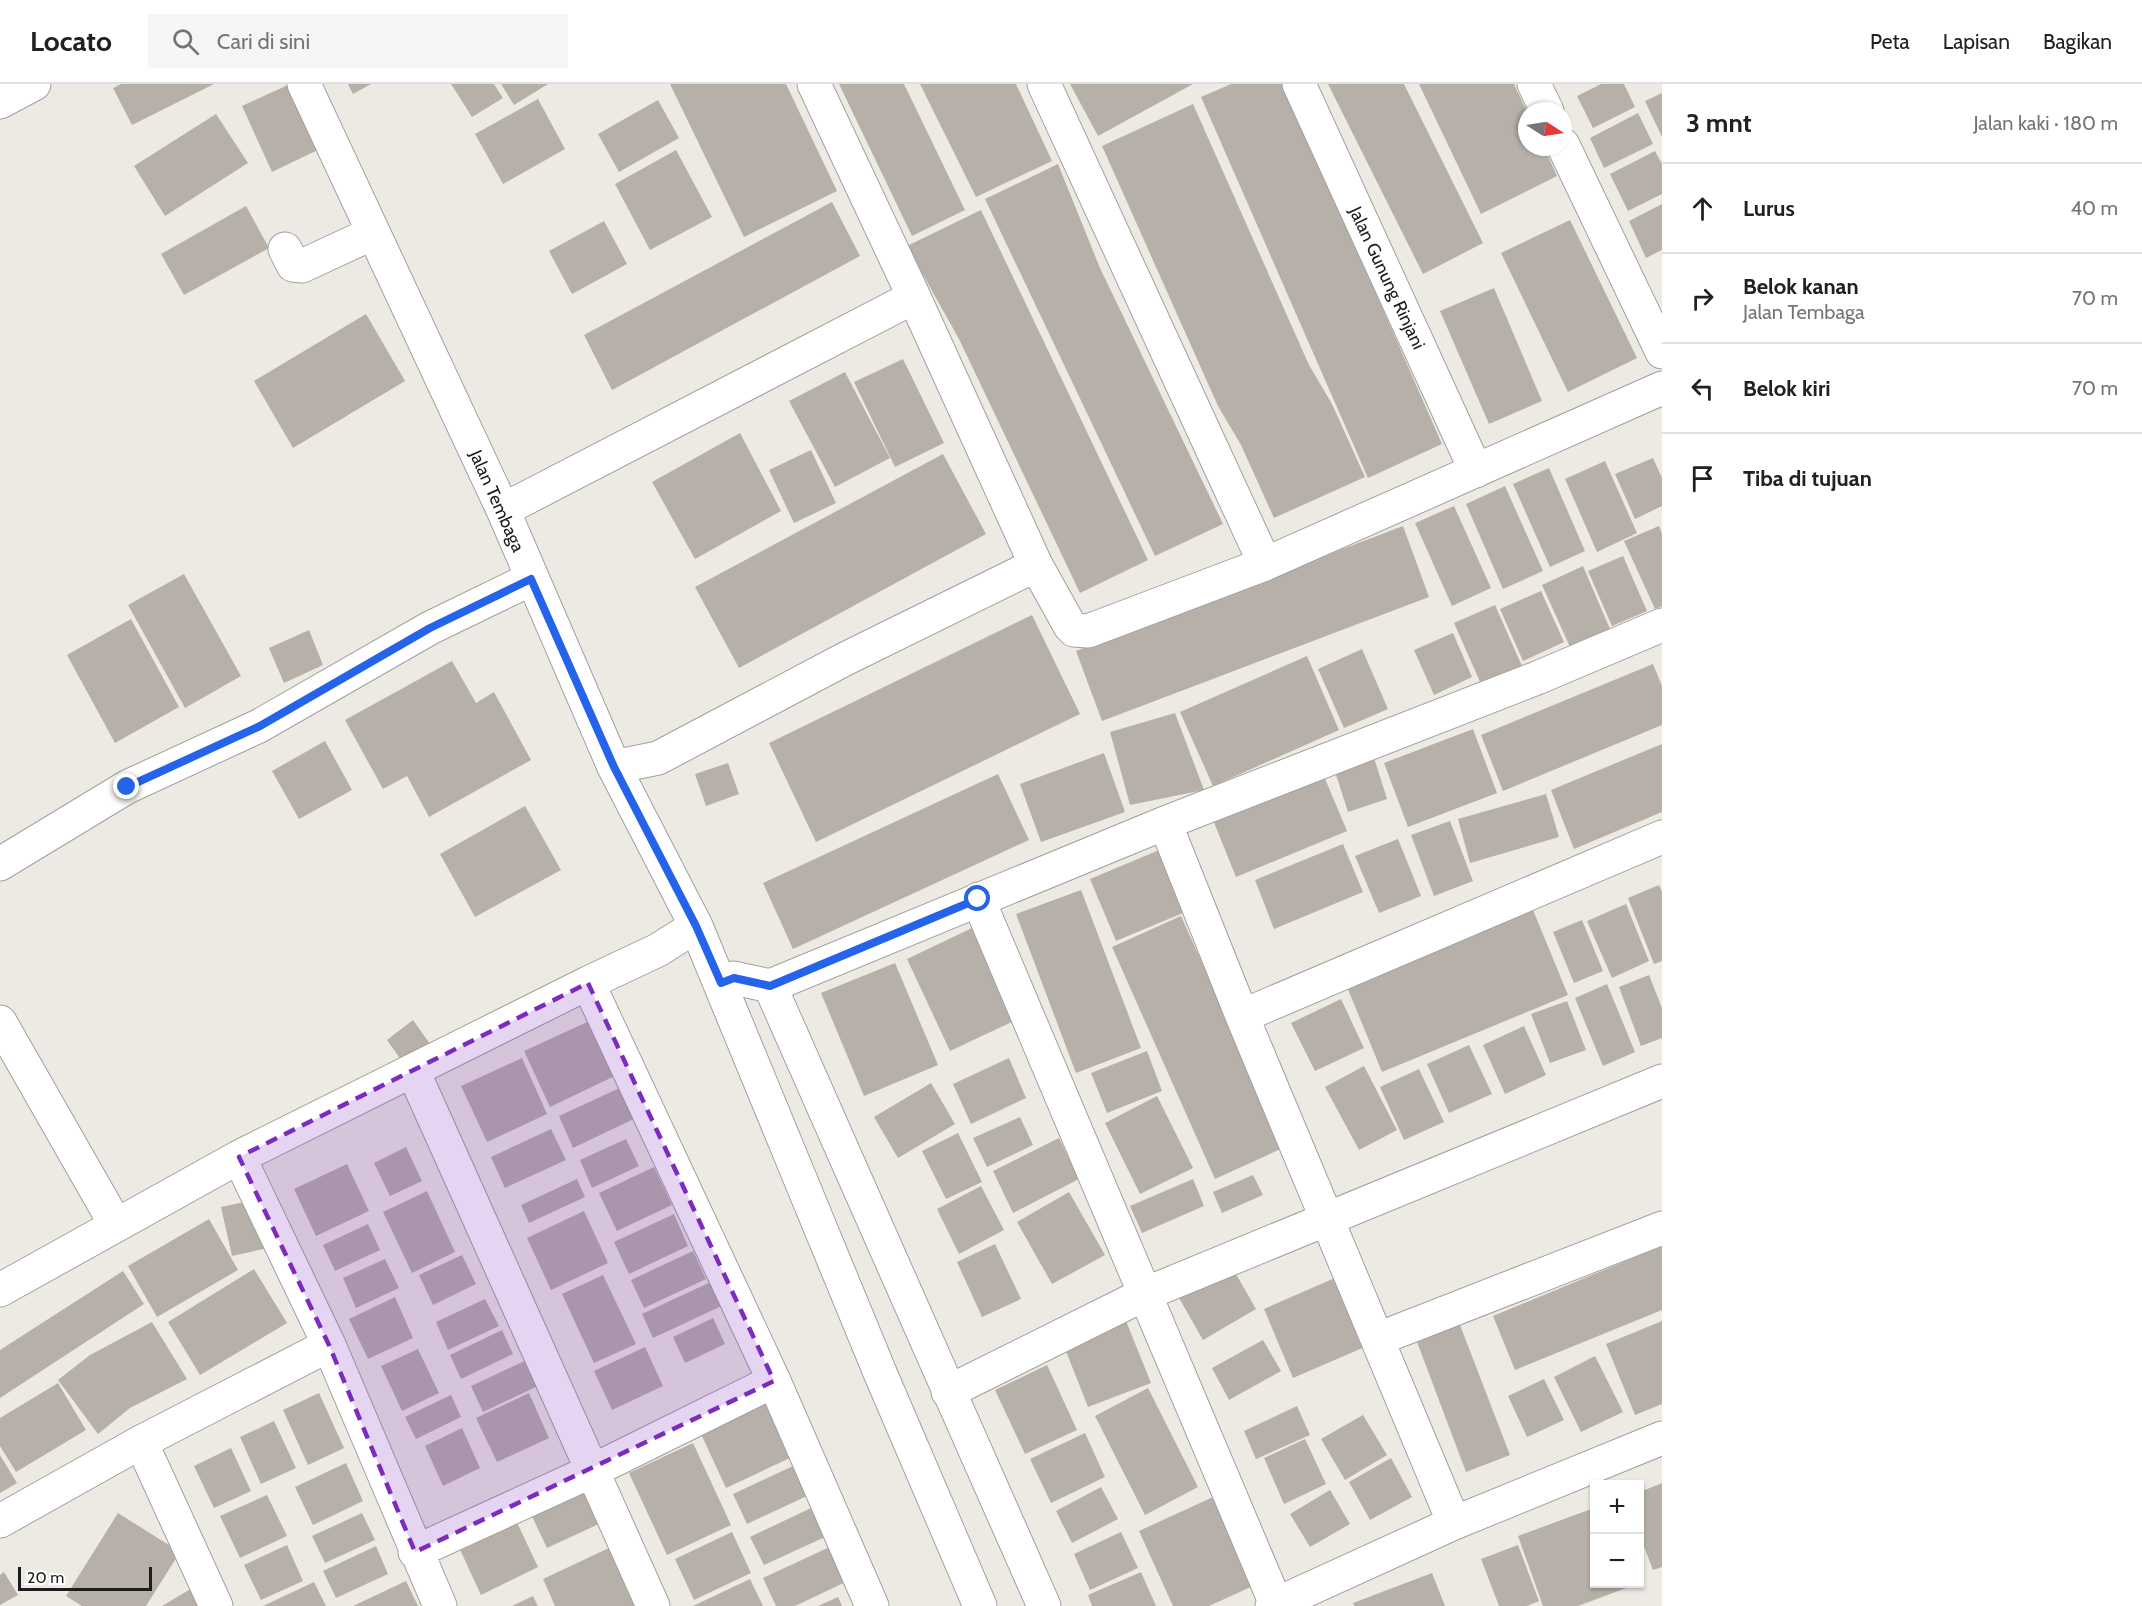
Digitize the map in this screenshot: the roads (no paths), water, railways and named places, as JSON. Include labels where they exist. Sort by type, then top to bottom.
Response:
[{"type":"street","points":[[0,102],[34,84]]},
{"type":"street","name":"Jalan Tembaga","points":[[304,84],[353,242],[503,510],[614,767],[696,926],[881,1375],[980,1606]]},
{"type":"street","points":[[814,84],[1036,566],[1070,626],[1082,631],[1265,564],[1662,388]]},
{"type":"street","points":[[1044,84],[1265,564]]},
{"type":"street","name":"Jalan Gunung Rinjani","points":[[1299,84],[1476,471]]},
{"type":"street","points":[[1534,84],[1543,102]]},
{"type":"street","points":[[1568,156],[1662,352]]},
{"type":"street","points":[[285,249],[293,265],[298,267],[353,242]]},
{"type":"street","points":[[503,510],[914,297]]},
{"type":"street","points":[[614,767],[658,758],[845,659],[1036,566]]},
{"type":"street","points":[[0,864],[127,787],[260,726],[430,628],[531,579]]},
{"type":"street","points":[[721,983],[734,978],[770,986],[1165,823],[1537,678],[1662,625]]},
{"type":"street","points":[[1165,823],[1242,1016],[1454,1523]]},
{"type":"street","points":[[1242,1016],[1662,837]]},
{"type":"street","points":[[978,899],[1274,1605],[1454,1523],[1662,1438]]},
{"type":"street","points":[[0,1290],[239,1157],[658,950],[696,926]]},
{"type":"street","points":[[603,976],[872,1606]]},
{"type":"street","points":[[770,986],[1044,1606]]},
{"type":"street","points":[[0,1022],[116,1226]]},
{"type":"street","points":[[413,1071],[653,1606]]},
{"type":"street","points":[[948,1392],[1145,1294],[1662,1081]]},
{"type":"street","points":[[239,1157],[329,1345],[415,1552],[440,1606]]},
{"type":"street","points":[[1378,1339],[1662,1228]]},
{"type":"street","points":[[0,1521],[141,1442],[329,1345]]},
{"type":"street","points":[[415,1552],[592,1471],[774,1381]]},
{"type":"street","points":[[141,1442],[216,1606]]}]
